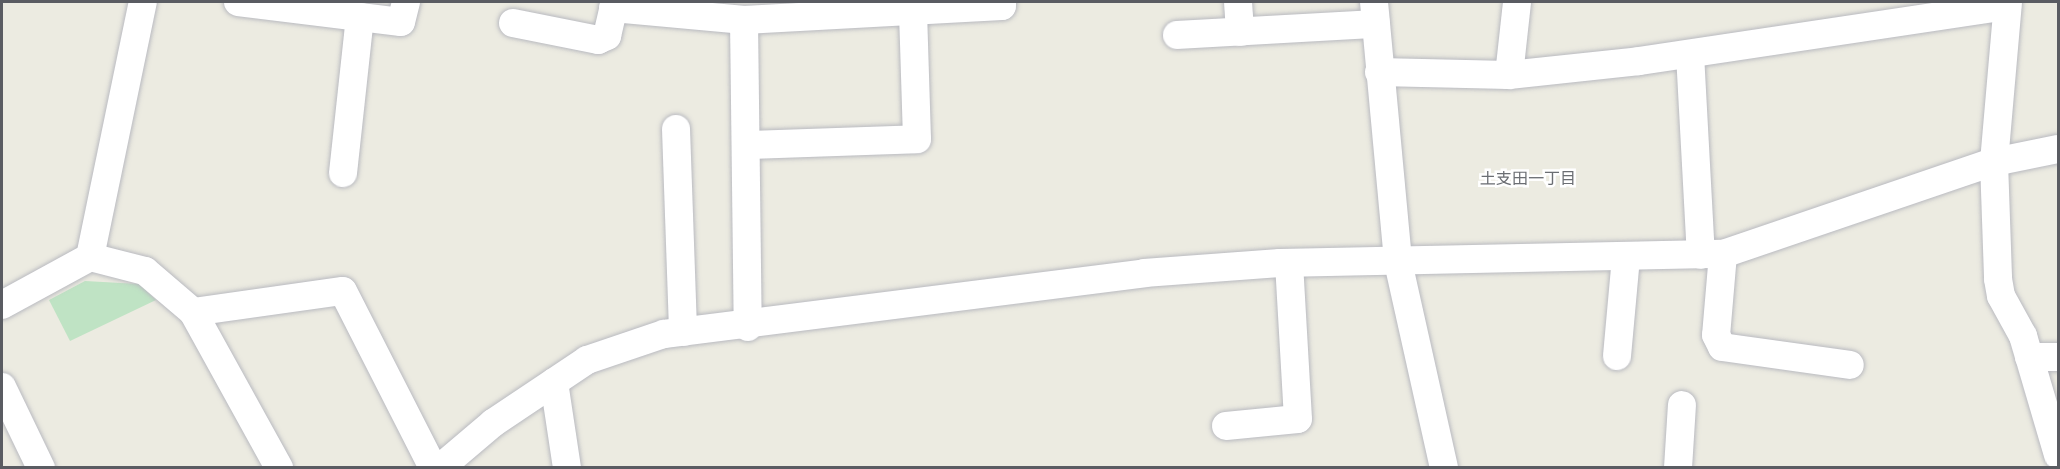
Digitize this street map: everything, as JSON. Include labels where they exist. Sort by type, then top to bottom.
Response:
[{"type":"street","points":[[90,257],[143,2]]},
{"type":"street","points":[[238,2],[401,22],[406,2]]},
{"type":"street","points":[[513,23],[588,42],[607,36],[614,5],[744,20],[1002,6],[1002,2]]},
{"type":"street","points":[[1238,2],[1240,32]]},
{"type":"street","points":[[1509,75],[1516,2]]},
{"type":"street","points":[[1379,72],[1509,75],[1690,54],[2008,4],[1994,162],[2001,296],[2029,357],[2058,455]]},
{"type":"street","points":[[749,145],[917,139],[914,11]]},
{"type":"street","points":[[1177,35],[1240,32],[1375,13],[1398,262],[1444,468]]},
{"type":"street","points":[[343,173],[360,17]]},
{"type":"street","points":[[744,20],[749,145],[748,327]]},
{"type":"street","points":[[1690,54],[1712,255],[1716,336],[1722,347],[1850,365]]},
{"type":"street","points":[[676,129],[683,332]]},
{"type":"street","points":[[440,468],[554,382],[587,360],[683,332],[748,327],[1144,273],[1289,264],[1712,255],[1994,162],[2058,149]]},
{"type":"street","points":[[2,304],[90,257],[145,271],[193,312],[279,468]]},
{"type":"street","points":[[1617,356],[1626,257]]},
{"type":"street","points":[[1226,426],[1298,419],[1289,264]]},
{"type":"street","points":[[193,312],[343,291],[433,468]]},
{"type":"street","points":[[2029,357],[2058,357]]},
{"type":"street","points":[[554,382],[567,468]]},
{"type":"street","points":[[2,387],[41,468]]},
{"type":"street","points":[[1678,468],[1682,405]]},
{"type":"green space","points":[[85,281],[139,284],[156,300],[70,341],[49,300]]},
{"type":"district","name":"土支田一丁目","points":[[1528,178]]}]
